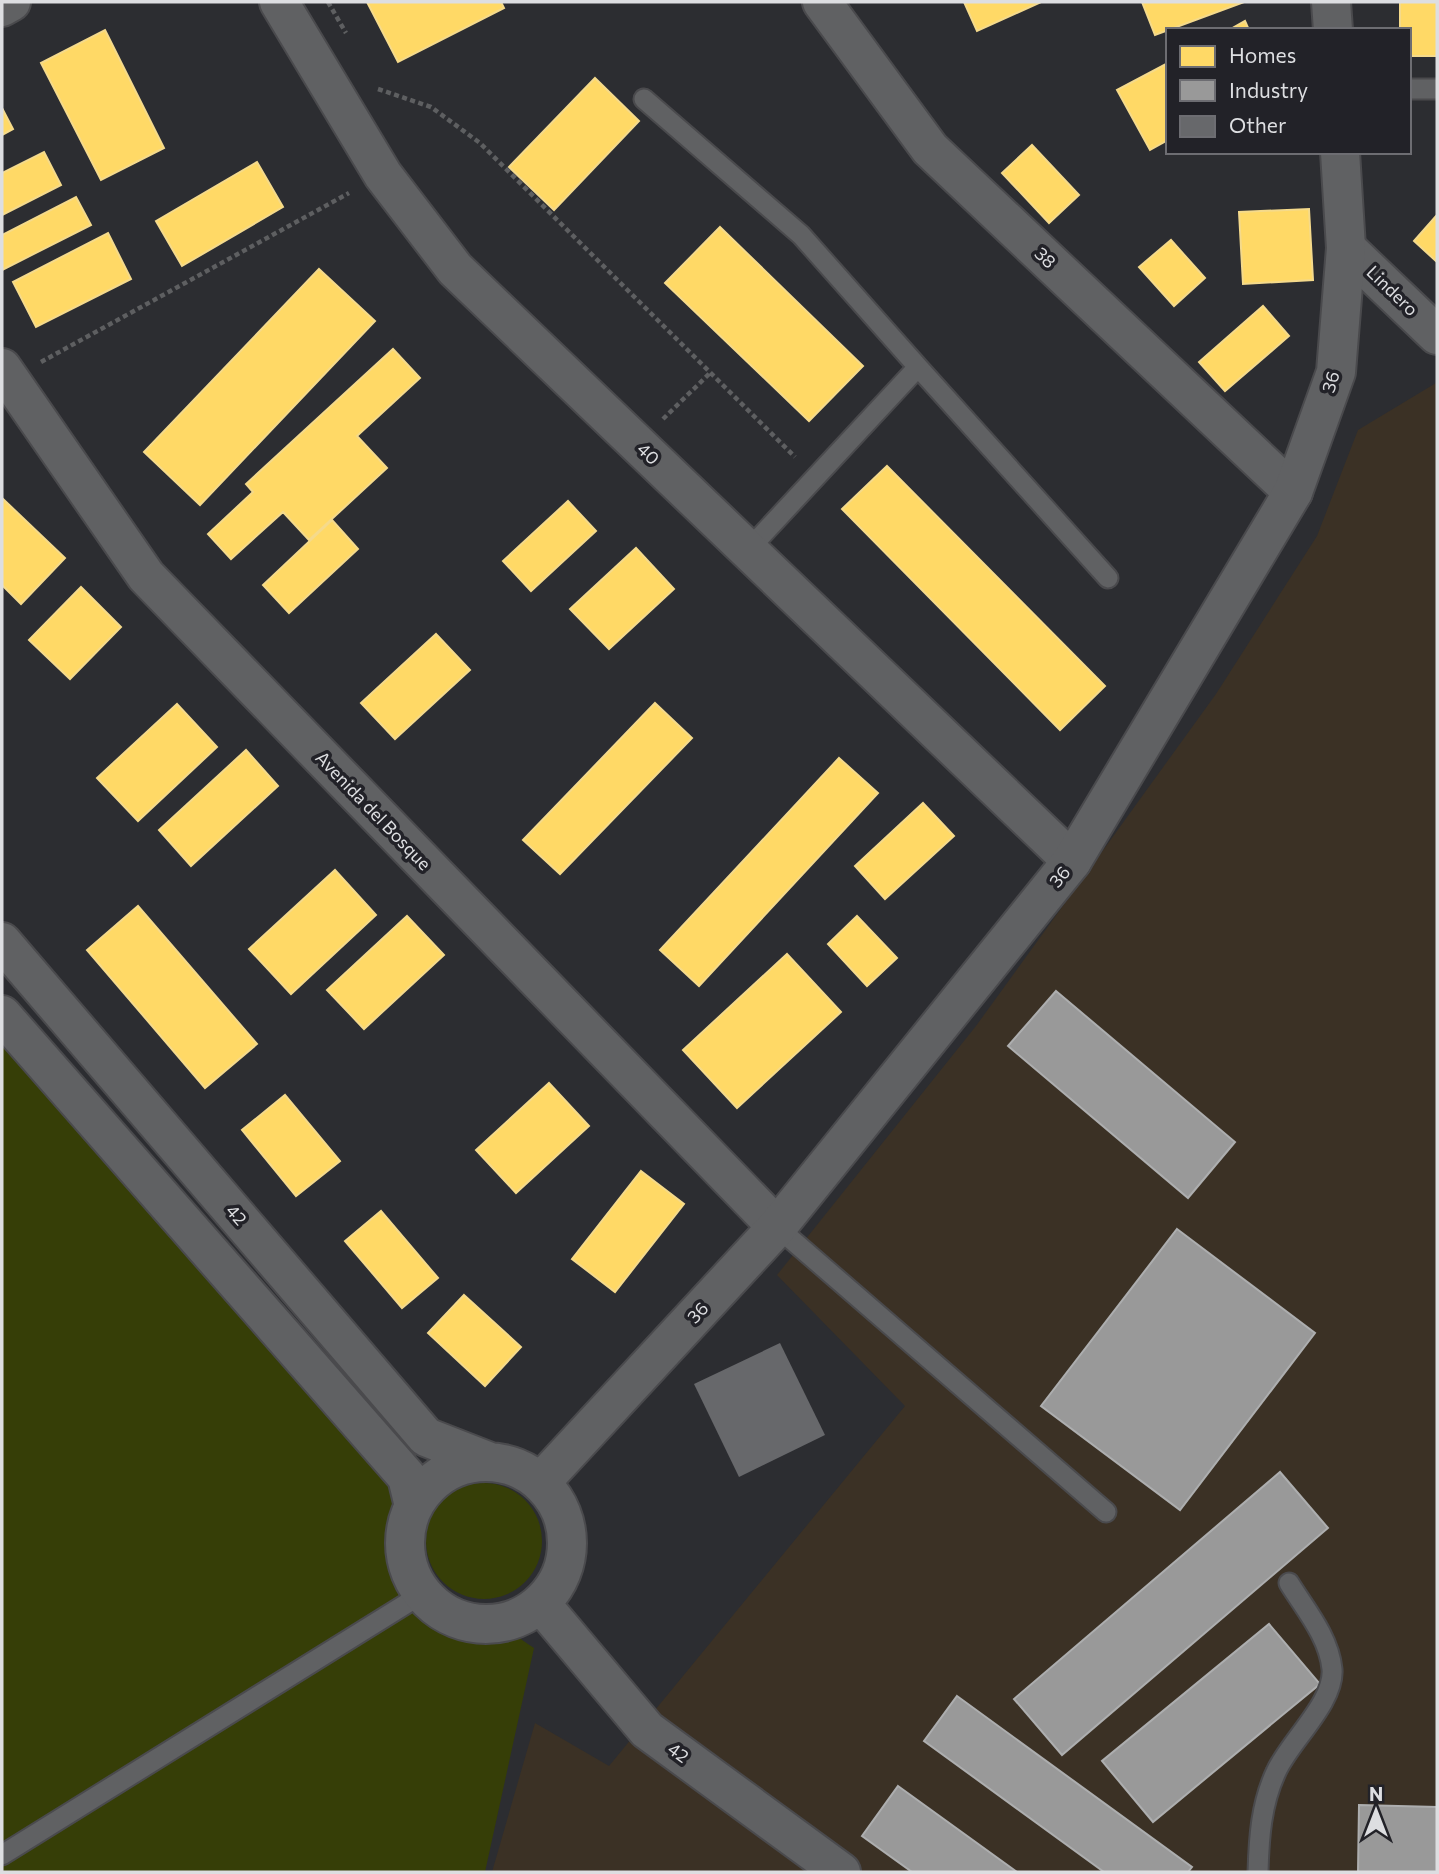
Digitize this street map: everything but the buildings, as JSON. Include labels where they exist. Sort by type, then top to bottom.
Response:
[{"type":"street","points":[[2,7],[11,2]]},
{"type":"street","name":"40","points":[[279,2],[383,175],[455,269],[1072,861]]},
{"type":"street","name":"38","points":[[822,2],[930,149],[1293,492]]},
{"type":"street","points":[[1331,2],[1333,28]]},
{"type":"street","name":"36","points":[[541,1482],[777,1227],[1072,861],[1293,492],[1336,372],[1346,248],[1340,154]]},
{"type":"street","name":"Lindero","points":[[1346,248],[1437,335]]},
{"type":"street","name":"Avenida del Bosque","points":[[6,374],[146,576],[777,1227]]},
{"type":"street","name":"42","points":[[2,942],[426,1437],[490,1462],[517,1467],[541,1482],[561,1510],[569,1543],[561,1577],[541,1604],[512,1621],[479,1624],[447,1615],[422,1594],[408,1566],[405,1535],[414,1506],[428,1488],[445,1473],[467,1464],[490,1462]]},
{"type":"street","points":[[2,1014],[407,1476],[414,1506]]},
{"type":"street","name":"42","points":[[541,1604],[647,1730],[841,1872]]},
{"type":"lane","points":[[1411,89],[1437,89]]},
{"type":"lane","points":[[644,100],[801,235],[1108,578]]},
{"type":"lane","points":[[748,550],[918,367]]},
{"type":"lane","points":[[777,1227],[1106,1512]]},
{"type":"lane","points":[[1258,1872],[1261,1820],[1276,1772],[1328,1692],[1332,1671],[1324,1640],[1289,1583]]},
{"type":"lane","points":[[2,1855],[422,1594]]},
{"type":"path","points":[[328,2],[347,35]]},
{"type":"path","points":[[372,79],[379,90],[431,107],[480,142],[815,478]]},
{"type":"path","points":[[6,374],[383,175]]},
{"type":"path","points":[[638,444],[710,373]]},
{"type":"shaded area","points":[[1436,383],[1437,1872],[492,1872],[535,1723],[609,1766],[905,1406],[777,1275],[976,1026],[1216,694],[1317,536],[1358,430]]},
{"type":"green space","points":[[2,1027],[409,1508],[403,1545],[405,1563],[418,1595],[429,1608],[445,1618],[464,1624],[502,1628],[534,1648],[485,1872],[2,1872]]},
{"type":"green space","points":[[484,1483],[506,1488],[525,1500],[537,1519],[542,1541],[537,1563],[525,1582],[506,1594],[484,1599],[462,1594],[443,1582],[431,1563],[426,1541],[431,1519],[443,1500],[462,1488]]}]
